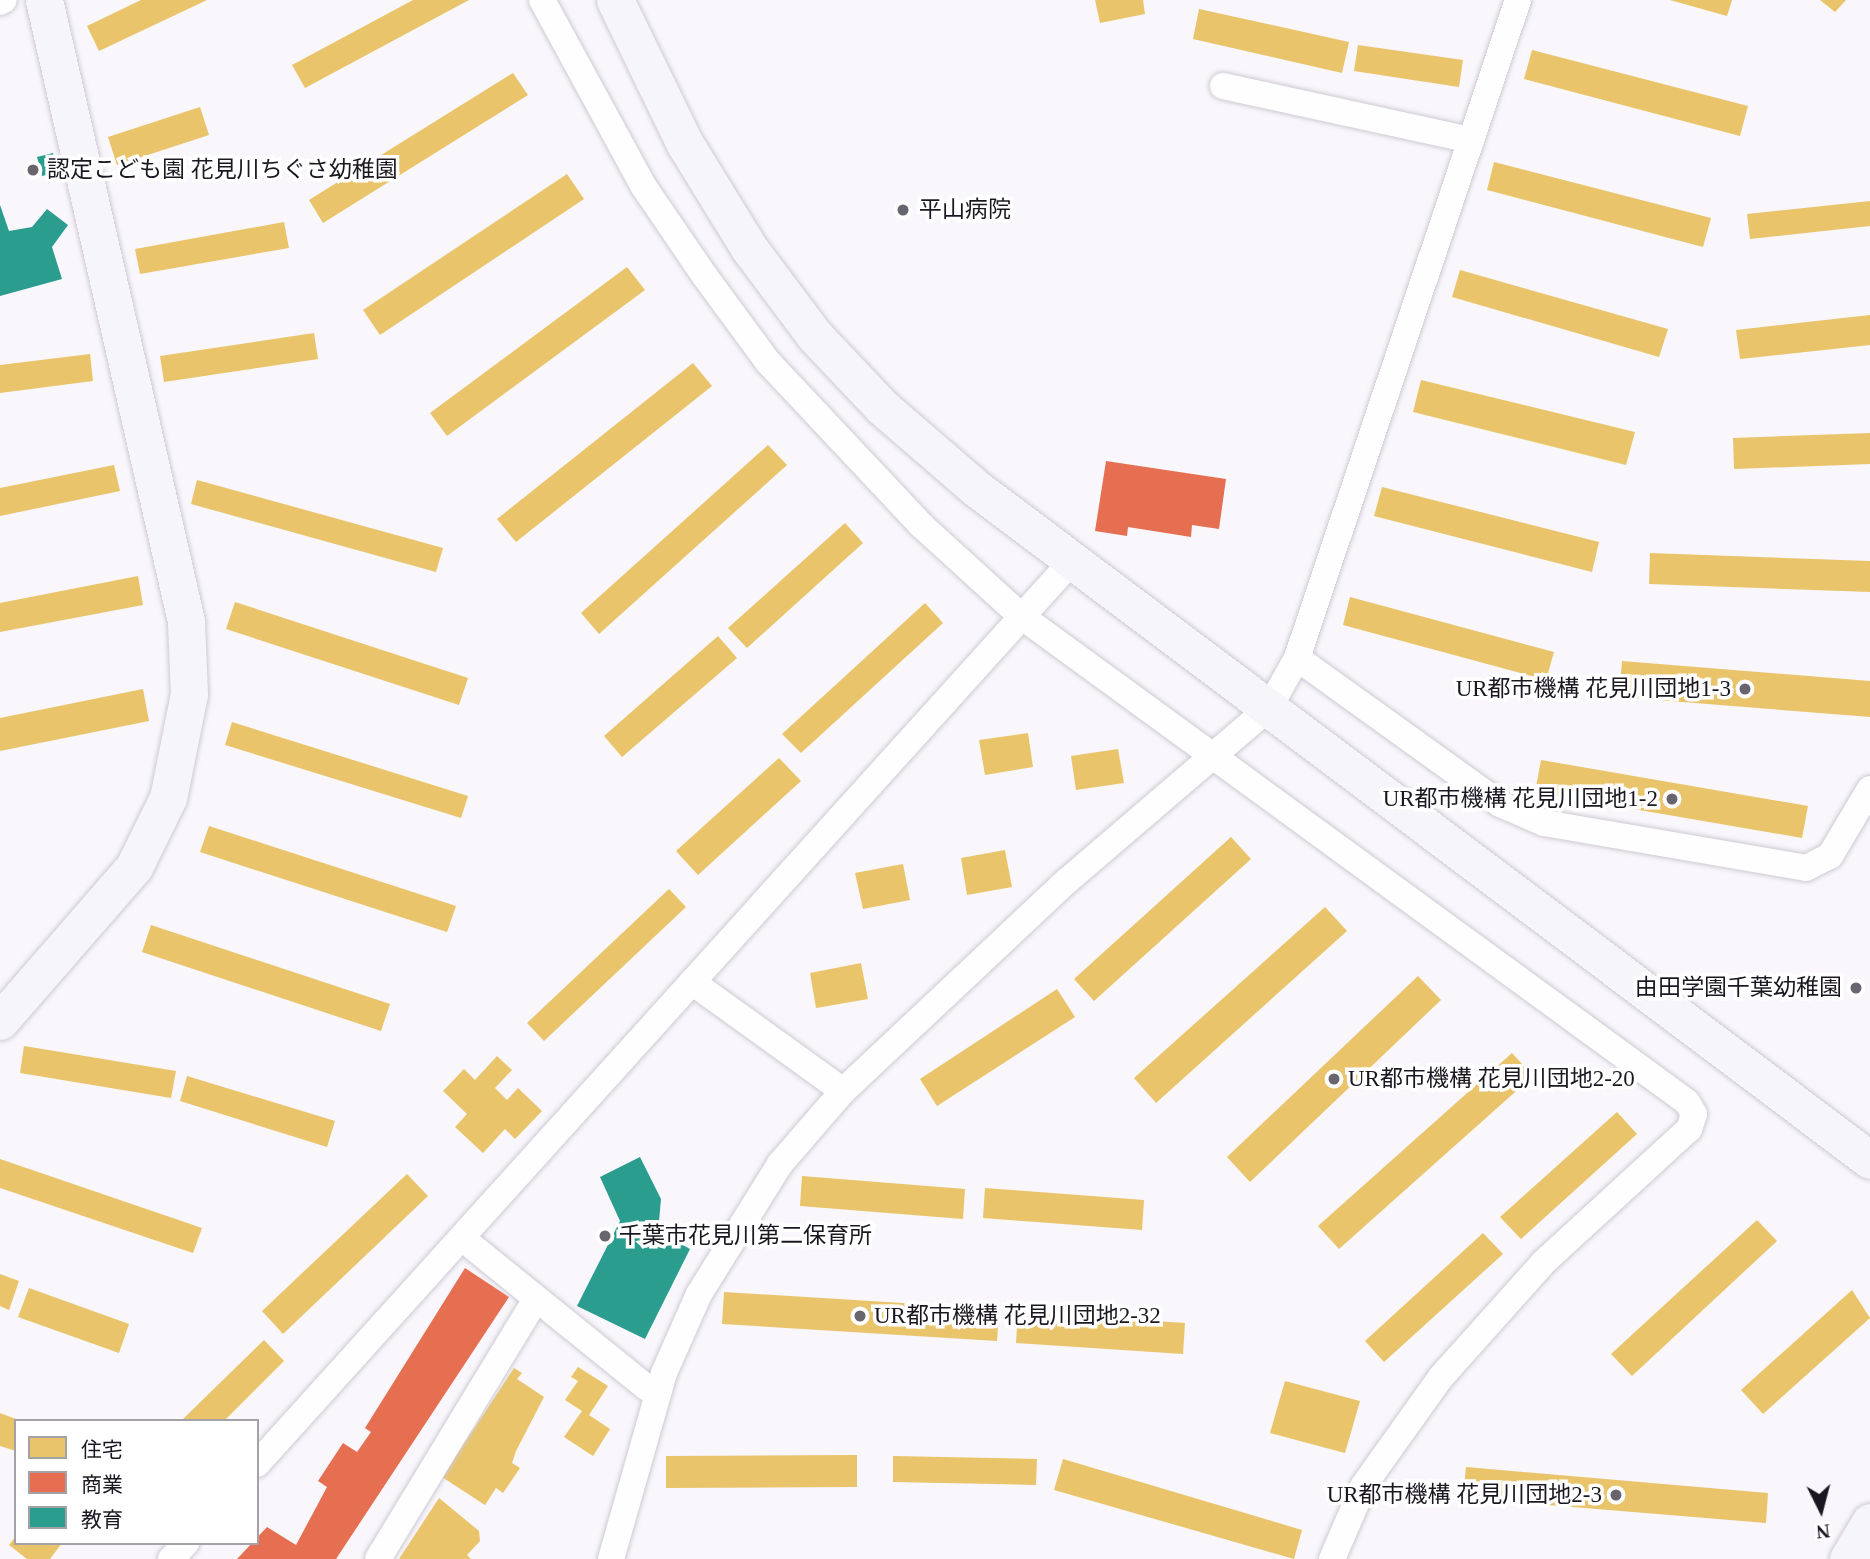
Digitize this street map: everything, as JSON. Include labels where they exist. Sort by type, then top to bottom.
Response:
[{"type":"street","points":[[0,1021],[134,867],[168,798],[189,694],[183,609],[44,0]]},
{"type":"street","points":[[542,0],[644,187],[768,362],[921,525],[1021,616],[1687,1101],[1694,1114],[1689,1129],[1543,1263],[1461,1350],[1364,1485],[1332,1559]]},
{"type":"street","points":[[611,1559],[664,1373],[699,1294],[779,1164],[843,1091],[1209,753],[1269,708],[1297,658],[1518,0]]},
{"type":"street","points":[[622,8],[716,195],[814,335],[930,450],[1072,561],[1870,1160]]},
{"type":"street","points":[[1223,86],[1471,139]]},
{"type":"street","points":[[259,1462],[1072,561]]},
{"type":"street","points":[[1297,658],[1500,804],[1544,823],[1806,868],[1830,856],[1870,789]]},
{"type":"street","points":[[692,982],[843,1091]]},
{"type":"street","points":[[473,1247],[535,1301],[647,1388]]},
{"type":"street","points":[[378,1559],[535,1301]]},
{"type":"street","points":[[1848,1559],[1870,1522]]},
{"type":"street","points":[[172,1559],[184,1545]]},
{"type":"building: 住宅","points":[[141,0],[207,0],[99,51],[87,26]]},
{"type":"building: 住宅","points":[[413,0],[469,0],[305,88],[292,65]]},
{"type":"building: 住宅","points":[[1095,0],[1143,0],[1145,14],[1100,23]]},
{"type":"building: 住宅","points":[[1670,0],[1732,0],[1727,16]]},
{"type":"building: 住宅","points":[[1820,0],[1846,0],[1835,12]]},
{"type":"building: 住宅","points":[[1199,9],[1349,42],[1342,73],[1193,39]]},
{"type":"building: 住宅","points":[[1358,45],[1463,60],[1459,87],[1354,71]]},
{"type":"building: 住宅","points":[[1532,50],[1748,106],[1740,136],[1524,79]]},
{"type":"building: 住宅","points":[[513,73],[528,95],[323,223],[309,200]]},
{"type":"building: 住宅","points":[[200,107],[209,135],[117,165],[108,137]]},
{"type":"building: 住宅","points":[[1494,162],[1711,218],[1703,247],[1487,190]]},
{"type":"building: 住宅","points":[[567,174],[584,199],[380,335],[363,310]]},
{"type":"building: 住宅","points":[[1870,201],[1870,226],[1750,239],[1747,214]]},
{"type":"building: 住宅","points":[[284,222],[289,248],[140,274],[135,249]]},
{"type":"building: 住宅","points":[[627,267],[645,290],[447,436],[430,413]]},
{"type":"building: 住宅","points":[[1460,270],[1668,329],[1659,357],[1452,297]]},
{"type":"building: 住宅","points":[[1870,315],[1870,345],[1740,359],[1736,330]]},
{"type":"building: 住宅","points":[[314,333],[318,359],[164,382],[160,356]]},
{"type":"building: 住宅","points":[[90,354],[93,381],[0,393],[0,365]]},
{"type":"building: 住宅","points":[[693,363],[712,386],[516,542],[497,519]]},
{"type":"building: 住宅","points":[[1421,380],[1635,432],[1626,465],[1413,412]]},
{"type":"building: 住宅","points":[[1870,433],[1870,464],[1734,469],[1733,438]]},
{"type":"building: 住宅","points":[[768,445],[787,465],[599,634],[581,613]]},
{"type":"building: 住宅","points":[[114,465],[120,491],[0,516],[0,488]]},
{"type":"building: 住宅","points":[[197,480],[443,548],[436,572],[191,504]]},
{"type":"building: 住宅","points":[[1382,487],[1599,542],[1592,572],[1374,516]]},
{"type":"building: 住宅","points":[[845,523],[863,543],[747,648],[728,628]]},
{"type":"building: 住宅","points":[[1650,553],[1870,561],[1870,592],[1649,584]]},
{"type":"building: 住宅","points":[[138,576],[143,605],[0,632],[0,603]]},
{"type":"building: 住宅","points":[[1350,597],[1554,652],[1546,680],[1343,625]]},
{"type":"building: 住宅","points":[[235,602],[468,678],[459,705],[226,629]]},
{"type":"building: 住宅","points":[[925,603],[943,623],[801,753],[782,734]]},
{"type":"building: 住宅","points":[[718,636],[737,658],[622,757],[604,736]]},
{"type":"building: 住宅","name":"UR都市機構 花見川団地1-3","points":[[1622,661],[1870,681],[1870,717],[1619,697]]},
{"type":"building: 住宅","points":[[143,689],[149,721],[0,751],[0,718]]},
{"type":"building: 住宅","points":[[232,722],[468,796],[461,818],[225,745]]},
{"type":"building: 住宅","points":[[1028,733],[1033,767],[985,775],[979,740]]},
{"type":"building: 住宅","points":[[1118,749],[1124,783],[1076,790],[1071,756]]},
{"type":"building: 住宅","points":[[779,758],[801,781],[698,875],[676,851]]},
{"type":"building: 住宅","name":"UR都市機構 花見川団地1-2","points":[[1541,760],[1808,806],[1802,838],[1535,792]]},
{"type":"building: 住宅","points":[[209,826],[456,906],[447,932],[200,852]]},
{"type":"building: 住宅","points":[[1231,837],[1251,859],[1094,1001],[1074,979]]},
{"type":"building: 住宅","points":[[1005,850],[1012,887],[967,895],[961,858]]},
{"type":"building: 住宅","points":[[903,864],[910,900],[863,909],[855,873]]},
{"type":"building: 住宅","points":[[669,889],[686,907],[544,1041],[527,1023]]},
{"type":"building: 住宅","points":[[1325,907],[1347,931],[1156,1103],[1134,1078]]},
{"type":"building: 住宅","points":[[151,925],[390,1004],[381,1031],[142,952]]},
{"type":"building: 住宅","points":[[861,963],[868,999],[816,1008],[810,973]]},
{"type":"building: 住宅","name":"UR都市機構 花見川団地2-20","points":[[1418,976],[1441,1000],[1250,1182],[1227,1157]]},
{"type":"building: 住宅","points":[[1057,989],[1075,1017],[937,1106],[920,1079]]},
{"type":"building: 住宅","points":[[24,1046],[176,1071],[171,1098],[20,1073]]},
{"type":"building: 住宅","points":[[1512,1053],[1533,1076],[1339,1249],[1318,1226]]},
{"type":"building: 住宅","points":[[497,1056],[512,1070],[495,1088],[507,1100],[518,1088],[542,1111],[515,1139],[505,1129],[483,1153],[455,1127],[467,1114],[443,1091],[464,1069],[475,1080]]},
{"type":"building: 住宅","points":[[187,1076],[335,1121],[327,1147],[180,1101]]},
{"type":"building: 住宅","points":[[1617,1112],[1637,1134],[1521,1239],[1500,1217]]},
{"type":"building: 住宅","points":[[0,1159],[202,1228],[193,1253],[0,1188]]},
{"type":"building: 住宅","points":[[407,1174],[428,1196],[283,1334],[262,1311]]},
{"type":"building: 住宅","points":[[802,1176],[965,1189],[963,1219],[800,1206]]},
{"type":"building: 住宅","points":[[985,1188],[1144,1200],[1142,1230],[983,1218]]},
{"type":"building: 住宅","points":[[1757,1220],[1777,1241],[1632,1376],[1611,1354]]},
{"type":"building: 住宅","points":[[1483,1233],[1503,1254],[1384,1362],[1365,1341]]},
{"type":"building: 住宅","points":[[0,1274],[19,1281],[9,1310],[0,1306]]},
{"type":"building: 住宅","points":[[29,1288],[129,1324],[119,1353],[18,1317]]},
{"type":"building: 住宅","points":[[1852,1290],[1870,1318],[1763,1414],[1741,1390]]},
{"type":"building: 住宅","name":"UR都市機構 花見川団地2-32","points":[[724,1292],[999,1309],[997,1341],[722,1324]]},
{"type":"building: 住宅","points":[[1018,1312],[1185,1323],[1183,1354],[1016,1343]]},
{"type":"building: 住宅","points":[[264,1340],[284,1361],[226,1419],[183,1419]]},
{"type":"building: 住宅","points":[[578,1367],[608,1386],[589,1415],[610,1429],[593,1456],[564,1437],[582,1411],[565,1400],[578,1381],[571,1377]]},
{"type":"building: 住宅","points":[[514,1368],[522,1373],[517,1379],[544,1397],[516,1451],[512,1463],[520,1468],[503,1493],[496,1488],[485,1505],[442,1477]]},
{"type":"building: 住宅","points":[[1285,1381],[1360,1401],[1345,1453],[1270,1433]]},
{"type":"building: 住宅","points":[[0,1413],[16,1419],[14,1450],[0,1446]]},
{"type":"building: 住宅","points":[[857,1455],[857,1487],[666,1488],[666,1456]]},
{"type":"building: 住宅","points":[[893,1456],[1037,1459],[1036,1485],[893,1482]]},
{"type":"building: 住宅","points":[[1063,1459],[1302,1530],[1294,1559],[1054,1490]]},
{"type":"building: 住宅","name":"UR都市機構 花見川団地2-3","points":[[1466,1467],[1768,1493],[1766,1523],[1463,1498]]},
{"type":"building: 住宅","points":[[439,1498],[479,1531],[480,1541],[467,1555],[471,1559],[399,1559]]},
{"type":"building: 住宅","points":[[14,1539],[14,1545],[60,1545],[50,1559],[27,1559],[9,1545]]},
{"type":"building: 商業","points":[[1106,461],[1226,479],[1219,529],[1192,525],[1191,537],[1128,527],[1127,536],[1095,531]]},
{"type":"building: 商業","points":[[465,1268],[509,1297],[336,1559],[237,1559],[250,1545],[259,1545],[259,1536],[267,1527],[296,1545],[327,1487],[318,1481],[343,1443],[357,1452],[371,1432],[365,1428]]},
{"type":"building: 教育","points":[[53,153],[58,172],[42,176],[37,157]]},
{"type":"building: 教育","points":[[0,205],[9,231],[32,227],[47,209],[68,225],[52,247],[62,279],[0,296]]},
{"type":"building: 教育","points":[[640,1157],[661,1199],[658,1233],[667,1237],[672,1228],[688,1235],[683,1245],[690,1249],[645,1339],[577,1306],[620,1221],[600,1177]]},
{"type":"place","name":"認定こども園 花見川ちぐさ幼稚園","points":[[33,170]]},
{"type":"place","name":"平山病院","points":[[903,210]]},
{"type":"place","name":"UR都市機構 花見川団地1-3","points":[[1745,689]]},
{"type":"place","name":"UR都市機構 花見川団地1-2","points":[[1672,799]]},
{"type":"place","name":"由田学園千葉幼稚園","points":[[1856,988]]},
{"type":"place","name":"UR都市機構 花見川団地2-20","points":[[1334,1079]]},
{"type":"place","name":"千葉市花見川第二保育所","points":[[605,1236]]},
{"type":"place","name":"UR都市機構 花見川団地2-32","points":[[860,1316]]},
{"type":"place","name":"UR都市機構 花見川団地2-3","points":[[1616,1495]]}]
